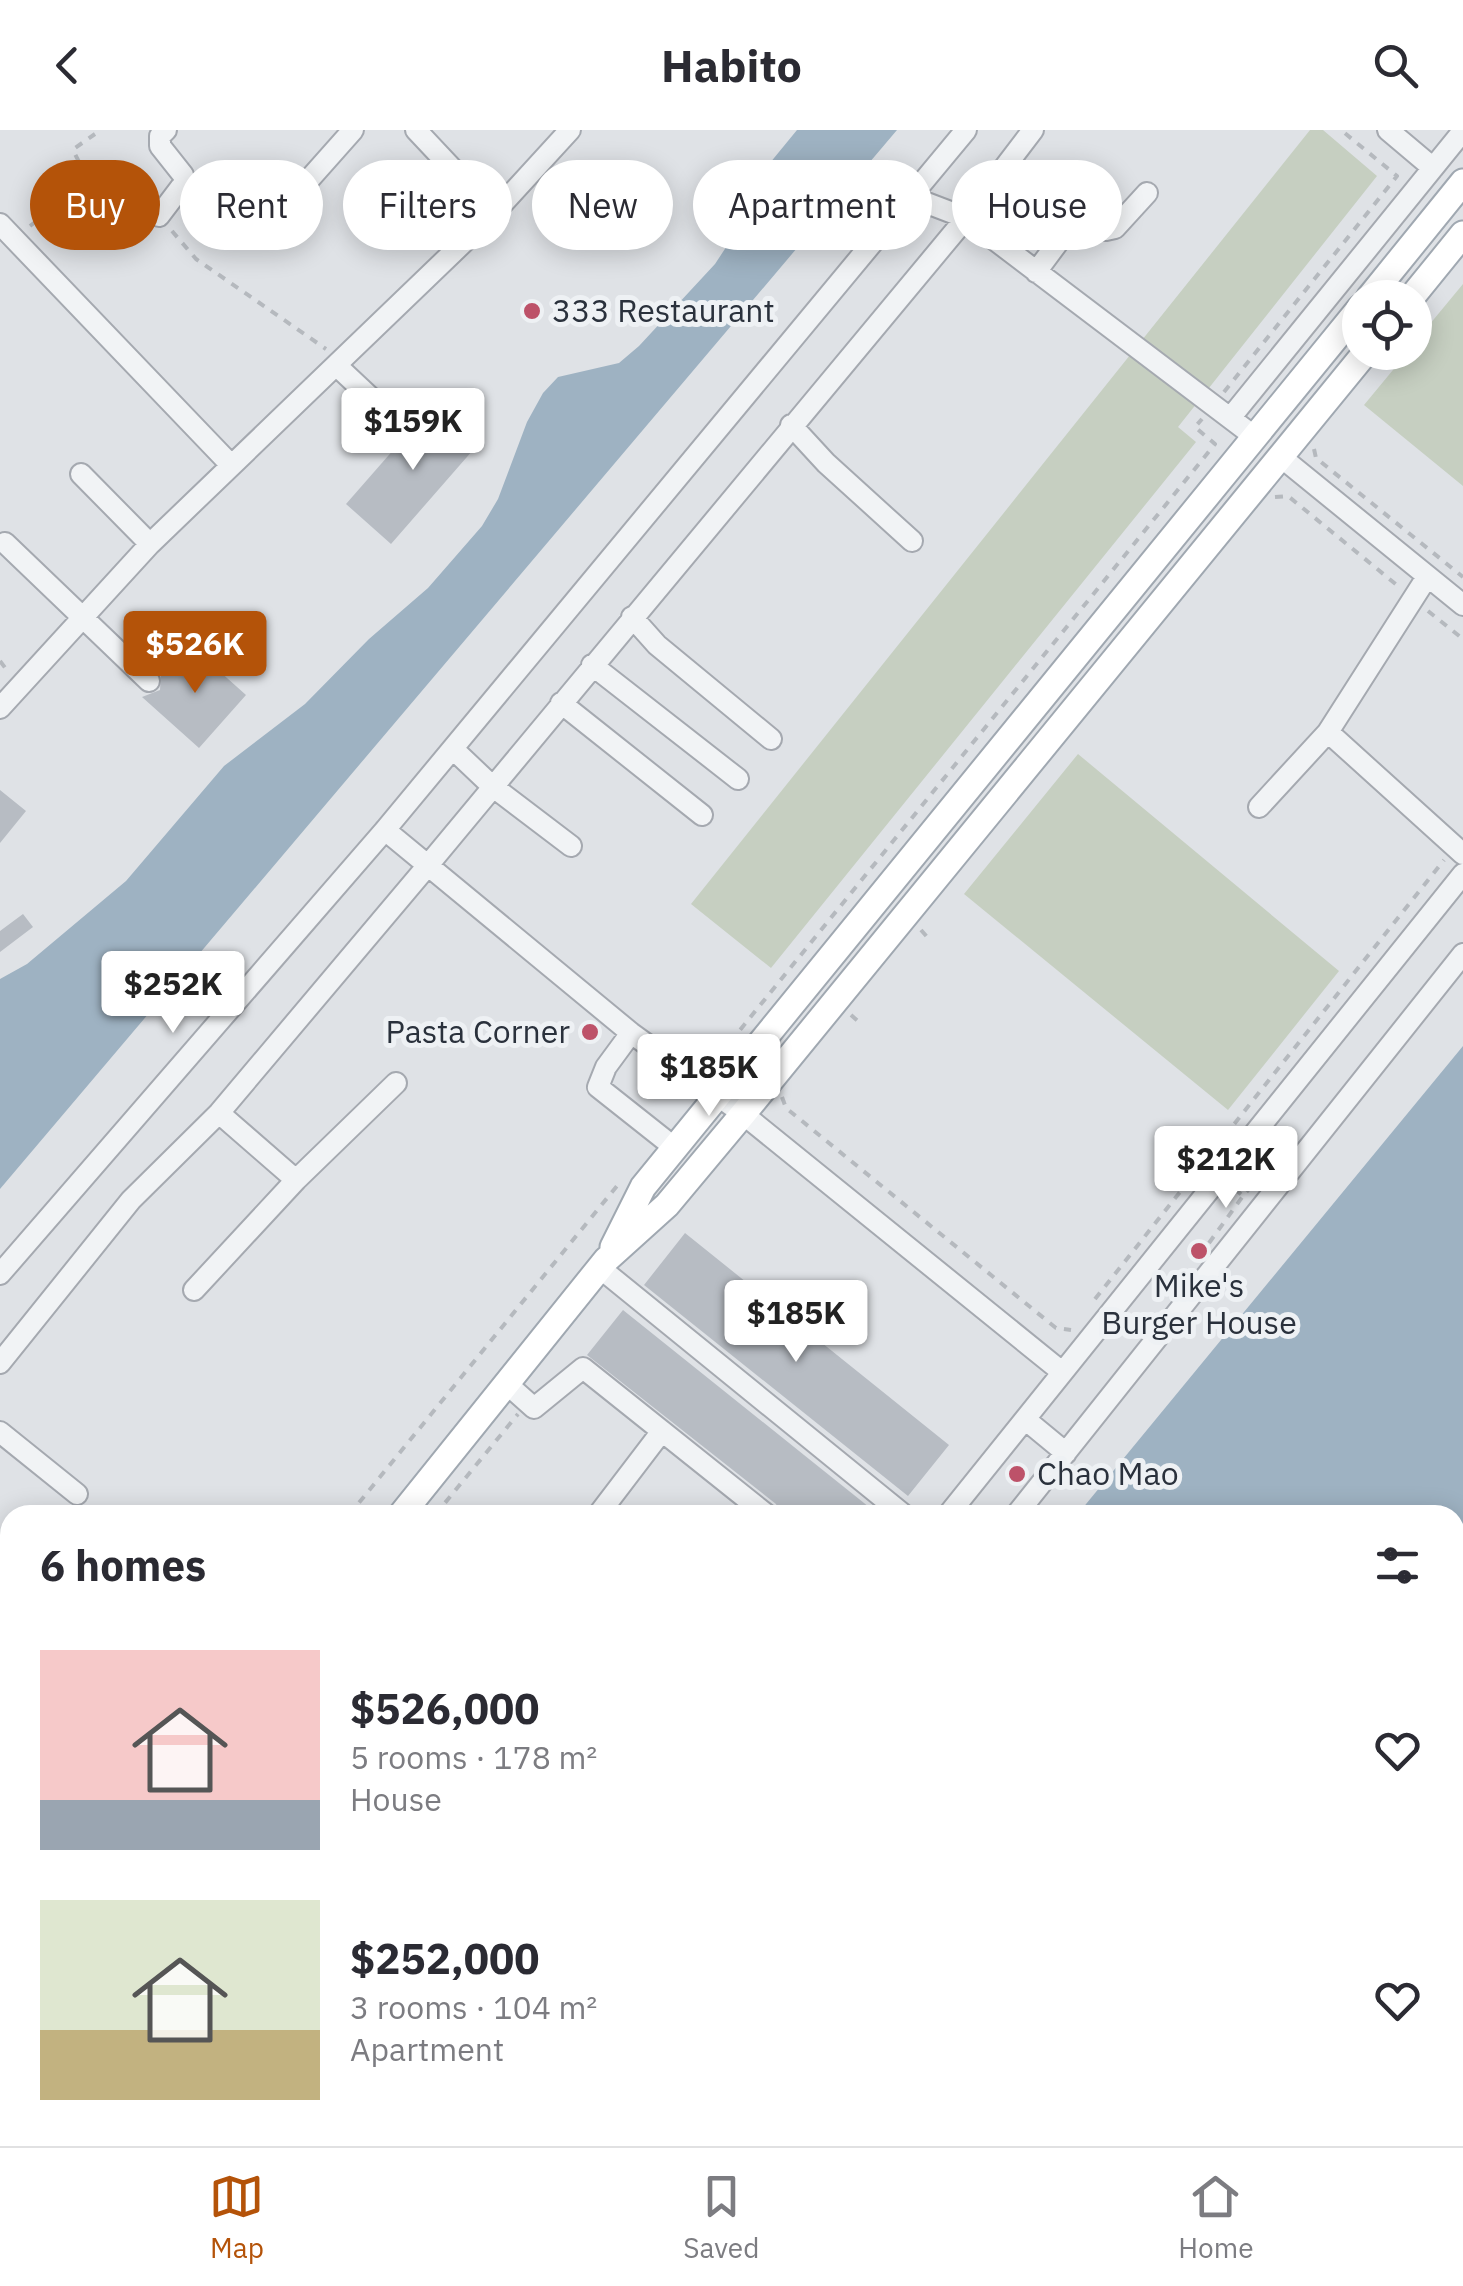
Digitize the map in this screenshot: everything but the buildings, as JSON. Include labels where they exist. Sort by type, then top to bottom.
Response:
[{"type":"main road","points":[[1384,280],[1463,182]]},
{"type":"main road","points":[[1426,280],[1463,234]]},
{"type":"main road","points":[[603,1264],[642,1187],[675,1148],[710,1088],[1342,330]]},
{"type":"main road","points":[[409,1505],[603,1264],[667,1205],[744,1114],[1280,457],[1364,370]]},
{"type":"street","points":[[160,215],[184,183],[183,175],[160,146],[160,136],[166,130]]},
{"type":"street","points":[[323,164],[353,130]]},
{"type":"street","points":[[416,130],[444,160]]},
{"type":"street","points":[[512,194],[570,130]]},
{"type":"street","points":[[932,171],[966,130]]},
{"type":"street","points":[[1011,160],[1034,130]]},
{"type":"street","points":[[1388,130],[1434,168]]},
{"type":"street","points":[[1223,411],[1463,130]]},
{"type":"street","points":[[1036,272],[1062,237],[1090,221],[1106,230],[1115,228],[1146,192]]},
{"type":"street","points":[[7,231],[230,464]]},
{"type":"street","points":[[0,1363],[132,1200],[219,1113],[952,235]]},
{"type":"street","points":[[0,708],[150,544],[457,250]]},
{"type":"street","points":[[0,1274],[385,830],[866,250]]},
{"type":"street","points":[[1007,250],[1255,437]]},
{"type":"street","points":[[341,364],[402,427]]},
{"type":"street","points":[[791,425],[826,464],[912,541]]},
{"type":"street","points":[[1280,457],[1463,606]]},
{"type":"street","points":[[81,474],[150,544]]},
{"type":"street","points":[[5,544],[149,681]]},
{"type":"street","points":[[1260,807],[1328,732],[1428,576]]},
{"type":"street","points":[[632,616],[657,644],[771,740]]},
{"type":"street","points":[[592,665],[738,779]]},
{"type":"street","points":[[562,703],[702,815]]},
{"type":"street","points":[[1328,732],[1459,851]]},
{"type":"street","points":[[452,749],[492,786],[571,846]]},
{"type":"street","points":[[385,830],[631,1033],[744,1114],[1062,1372]]},
{"type":"street","points":[[956,1505],[1463,874]]},
{"type":"street","points":[[1024,1505],[1463,954]]},
{"type":"street","points":[[631,1033],[606,1067],[598,1087],[675,1148]]},
{"type":"street","points":[[194,1290],[296,1180],[396,1084]]},
{"type":"street","points":[[219,1113],[296,1180]]},
{"type":"street","points":[[603,1264],[892,1505]]},
{"type":"street","points":[[507,1384],[534,1408],[583,1368],[754,1505]]},
{"type":"street","points":[[1026,1420],[1066,1453]]},
{"type":"street","points":[[606,1505],[662,1431]]},
{"type":"street","points":[[0,1432],[78,1494]]},
{"type":"path","points":[[710,1088],[1215,444],[1195,428],[1223,411],[1397,176],[1341,130]]},
{"type":"path","points":[[7,231],[89,182],[74,152],[95,134]]},
{"type":"path","points":[[160,217],[196,259],[341,364]]},
{"type":"path","points":[[1325,436],[1314,450],[1316,458],[1463,577]]},
{"type":"path","points":[[1275,496],[1288,496],[1463,639]]},
{"type":"path","points":[[1093,1302],[1459,851]]},
{"type":"path","points":[[918,927],[928,938]]},
{"type":"path","points":[[847,1012],[860,1023]]},
{"type":"path","points":[[780,1092],[786,1108],[1056,1328],[1069,1332],[1081,1317]]},
{"type":"path","points":[[358,1505],[621,1181]]},
{"type":"path","points":[[443,1505],[528,1402]]},
{"type":"green space","points":[[1310,130],[1323,130],[1377,176],[1178,427],[1196,442],[771,968],[691,904]]},
{"type":"green space","points":[[1463,284],[1463,486],[1364,405],[1393,370],[1432,370],[1432,321]]},
{"type":"green space","points":[[1078,754],[1339,971],[1228,1110],[964,894]]},
{"type":"water","points":[[797,130],[897,130],[872,160],[772,160]]},
{"type":"water","points":[[724,250],[795,250],[0,1189],[0,979],[27,964],[126,881],[224,766],[305,704],[369,639],[428,588],[482,526],[498,499],[527,422],[543,393],[558,377],[619,363]]},
{"type":"water","points":[[1463,1046],[1463,1505],[1085,1505]]},
{"type":"place","name":"333 Restaurant","points":[[532,311]]},
{"type":"place","name":"Pasta Corner","points":[[590,1032]]},
{"type":"place","name":"Mike's Burger House","points":[[1199,1251]]},
{"type":"place","name":"Chao Mao","points":[[1017,1474]]}]
